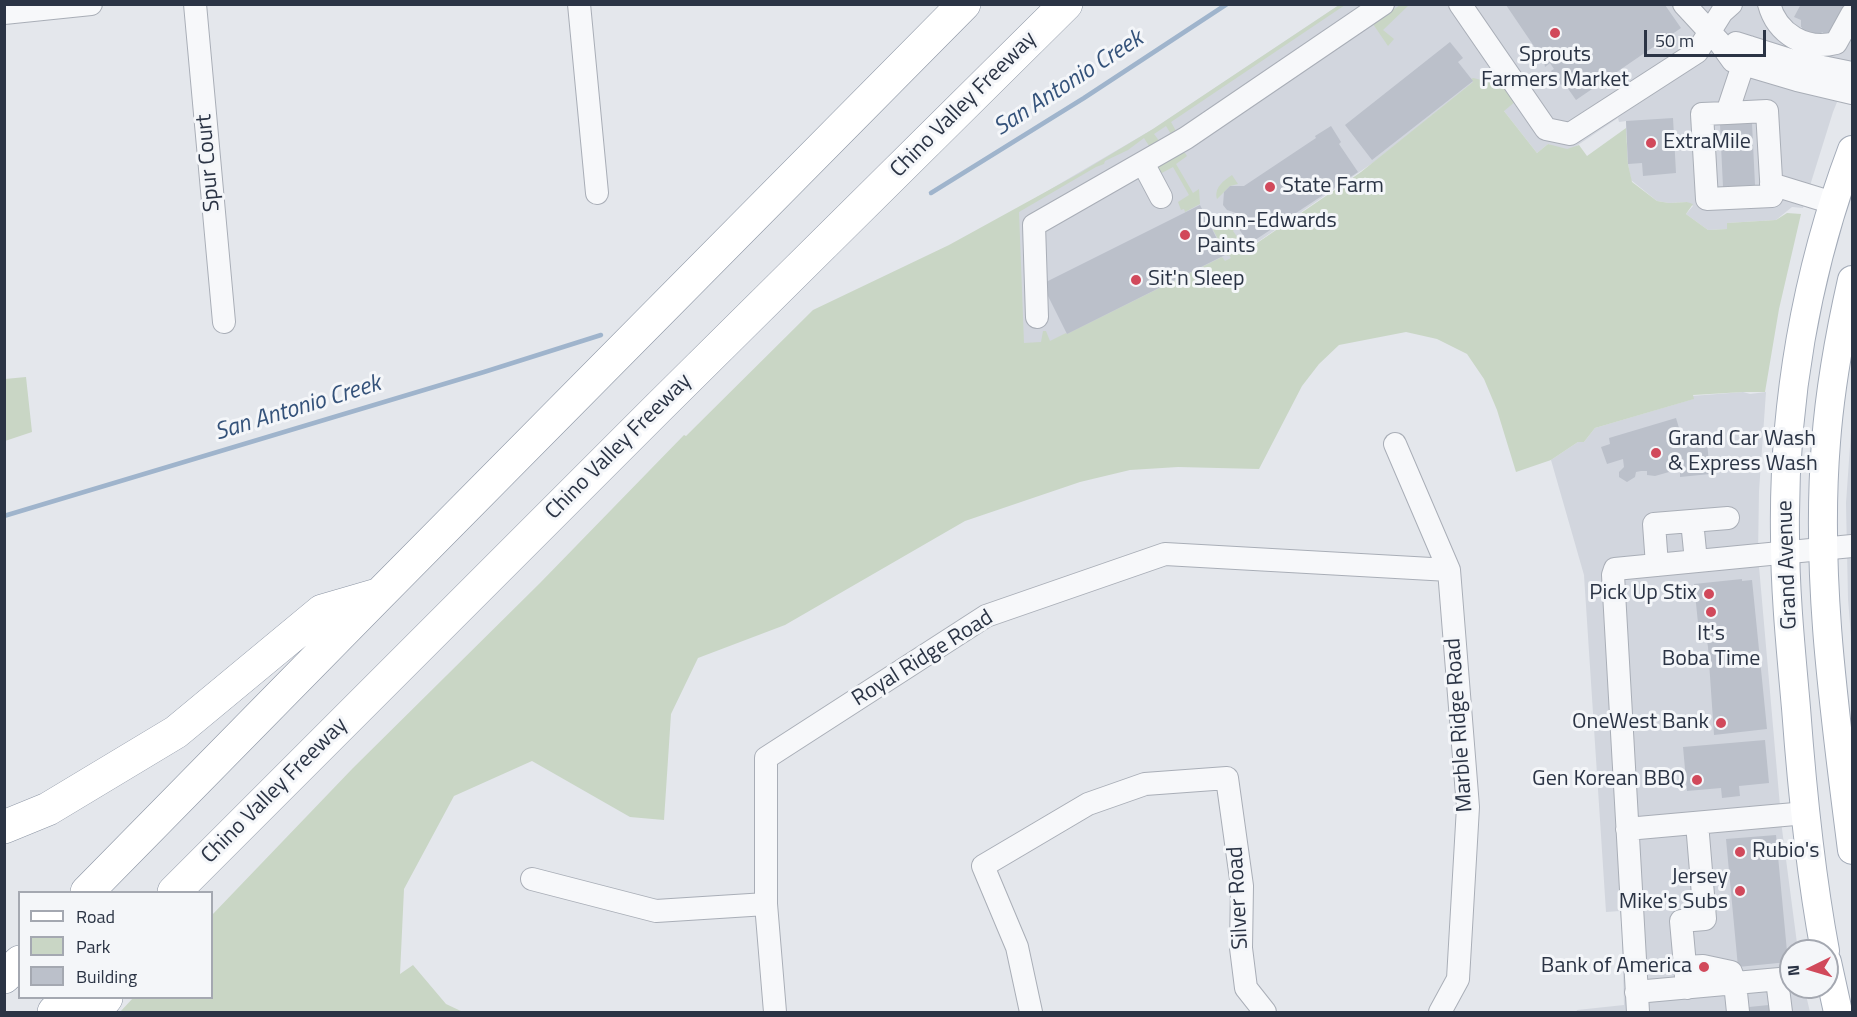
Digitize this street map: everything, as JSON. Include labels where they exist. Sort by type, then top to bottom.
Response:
[{"type":"highway","points":[[88,891],[964,4]]},
{"type":"highway","name":"Chino Valley Freeway","points":[[175,891],[1066,4]]},
{"type":"highway","points":[[4,827],[48,809],[176,732],[322,611],[379,595]]},
{"type":"highway","points":[[188,891],[232,835]]},
{"type":"highway","points":[[4,977],[18,964]]},
{"type":"highway","points":[[54,1012],[68,999]]},
{"type":"highway","points":[[94,1012],[105,999]]},
{"type":"main road","name":"Grand Avenue","points":[[1823,939],[1813,879],[1791,644],[1785,553],[1788,449],[1795,382],[1814,276],[1833,203],[1852,150]]},
{"type":"main road","name":"Grand Avenue","points":[[1852,280],[1838,348],[1827,426],[1823,549],[1833,681],[1852,850]]},
{"type":"street","points":[[4,12],[91,4]]},
{"type":"street","name":"Spur Court","points":[[195,4],[224,322]]},
{"type":"street","points":[[579,4],[597,193]]},
{"type":"street","points":[[1037,317],[1034,225],[1143,164],[1383,4]]},
{"type":"street","points":[[1460,4],[1546,129],[1570,134],[1697,52],[1714,38],[1722,12],[1731,4]]},
{"type":"street","points":[[1684,4],[1733,61],[1746,56],[1793,61],[1852,73]]},
{"type":"street","points":[[1769,4],[1772,16],[1780,29],[1794,39],[1809,44],[1827,46],[1836,43],[1852,14]]},
{"type":"street","points":[[1746,56],[1797,80],[1852,93]]},
{"type":"street","points":[[1728,113],[1746,56]]},
{"type":"street","points":[[1767,111],[1772,196],[1707,199],[1702,114],[1728,113],[1767,111]]},
{"type":"street","points":[[1143,164],[1161,197]]},
{"type":"street","points":[[1771,184],[1833,203]]},
{"type":"street","name":"Marble Ridge Road","points":[[1395,444],[1449,570],[1468,807],[1458,979],[1440,1012]]},
{"type":"street","points":[[1657,565],[1654,524],[1728,518]]},
{"type":"street","points":[[1692,521],[1696,561]]},
{"type":"street","points":[[1779,979],[1735,983],[1686,977],[1637,1002],[1613,575],[1616,569],[1852,546]]},
{"type":"street","name":"Royal Ridge Road","points":[[775,1012],[766,904],[766,758],[986,616],[1165,554],[1449,570]]},
{"type":"street","name":"Silver Road","points":[[1031,1012],[1017,947],[983,866],[1088,804],[1145,784],[1227,778],[1242,886],[1241,948],[1246,988],[1265,1012]]},
{"type":"street","points":[[1627,829],[1806,813]]},
{"type":"street","points":[[1686,977],[1681,921],[1705,919],[1697,823]]},
{"type":"street","points":[[532,879],[656,911],[766,904]]},
{"type":"street","points":[[1735,983],[1738,1012]]},
{"type":"shaded area","points":[[1339,5],[1852,5],[1852,65],[1833,112],[1803,208],[1792,207],[1776,220],[1727,223],[1728,229],[1708,230],[1686,214],[1693,206],[1687,202],[1657,201],[1631,180],[1626,121],[1619,122],[1618,118],[1572,149],[1561,149],[1548,144],[1537,153],[1504,111],[1471,79],[1474,82],[1374,162],[1230,261],[1060,343],[1015,361],[1010,213],[1153,129]]},
{"type":"shaded area","points":[[1766,392],[1759,491],[1758,555],[1782,829],[1796,939],[1779,939],[1779,999],[1807,999],[1810,1012],[1576,1012],[1577,1010],[1624,1005],[1622,933],[1620,911],[1606,912],[1584,575],[1551,460],[1578,442],[1584,442],[1595,428],[1693,399],[1692,396]]},
{"type":"shaded area","points":[[1852,418],[1852,649],[1848,599],[1846,503]]},
{"type":"green space","points":[[1339,5],[1345,5],[1171,122],[1176,131],[1171,134],[1166,126],[1154,134],[1160,142],[1151,149],[1144,138],[1128,150],[1105,161],[1104,164],[1019,212],[1024,343],[1041,342],[1043,331],[1046,331],[1050,341],[1222,257],[1225,261],[1231,258],[1227,256],[1212,228],[1231,215],[1238,225],[1233,231],[1245,248],[1239,251],[1241,254],[1361,172],[1473,82],[1471,79],[1473,78],[1497,85],[1512,96],[1516,101],[1504,111],[1537,153],[1548,144],[1567,149],[1579,145],[1587,156],[1626,128],[1628,164],[1632,182],[1657,201],[1693,204],[1686,214],[1708,230],[1727,229],[1727,223],[1776,220],[1787,213],[1801,214],[1779,309],[1765,392],[1693,395],[1694,399],[1595,428],[1584,442],[1578,442],[1551,460],[1516,472],[1497,410],[1484,379],[1467,354],[1437,339],[1406,332],[1339,345],[1319,364],[1302,386],[1259,469],[1178,467],[1130,470],[1080,482],[965,521],[785,625],[698,658],[671,714],[664,820],[630,817],[532,761],[454,796],[404,889],[400,974],[413,965],[446,1004],[463,1012],[120,1012],[132,999],[213,999],[213,914],[353,768],[540,583],[684,435],[686,436],[813,310],[949,245],[1080,173],[1153,129]]},
{"type":"green space","points":[[1400,5],[1409,5],[1383,30],[1394,39],[1388,46],[1373,24]]},
{"type":"green space","points":[[1181,152],[1187,156],[1176,164],[1193,193],[1199,189],[1200,204],[1185,212],[1184,209],[1181,210],[1178,202],[1189,195],[1173,167],[1158,175],[1155,169]]},
{"type":"green space","points":[[1232,175],[1238,184],[1230,186],[1217,199],[1218,188]]},
{"type":"green space","points":[[26,377],[32,432],[5,441],[5,379]]},
{"type":"building","points":[[1801,4],[1849,4],[1830,37],[1822,32],[1819,37],[1800,33],[1801,20],[1794,17]]},
{"type":"building","points":[[1506,5],[1665,5],[1681,28],[1576,100],[1564,83],[1561,85],[1551,71],[1554,69],[1550,63],[1545,67],[1544,61]]},
{"type":"building","points":[[1450,42],[1463,58],[1458,62],[1473,81],[1372,160],[1345,125]]},
{"type":"building","name":"ExtraMile","points":[[1673,118],[1676,173],[1643,176],[1642,163],[1628,164],[1626,121]]},
{"type":"building","points":[[1752,123],[1755,185],[1723,187],[1720,124]]},
{"type":"building","points":[[1331,126],[1341,142],[1339,144],[1358,172],[1249,244],[1239,229],[1244,225],[1236,213],[1227,210],[1223,205],[1224,192],[1230,186],[1244,186]]},
{"type":"building","points":[[1200,205],[1225,255],[1067,334],[1042,284]]},
{"type":"building","name":"Grand Car Wash & Express Wash","points":[[1676,418],[1682,438],[1678,440],[1679,444],[1707,442],[1710,474],[1680,477],[1680,468],[1669,469],[1669,472],[1655,476],[1647,475],[1647,471],[1641,471],[1636,472],[1635,477],[1627,482],[1619,477],[1619,472],[1624,467],[1623,459],[1607,464],[1601,447],[1610,444],[1609,438]]},
{"type":"building","points":[[1742,579],[1742,581],[1752,580],[1767,729],[1714,735],[1708,647],[1704,623],[1698,623],[1694,584]]},
{"type":"building","points":[[1765,740],[1769,783],[1739,786],[1740,796],[1722,798],[1721,788],[1687,791],[1683,747]]},
{"type":"building","points":[[1776,835],[1786,939],[1779,939],[1779,963],[1738,967],[1726,839]]},
{"type":"building","points":[[1769,1005],[1770,1012],[1749,1012],[1749,1007]]},
{"type":"waterway","name":"San Antonio Creek","points":[[931,193],[1084,98],[1227,4]]},
{"type":"waterway","name":"San Antonio Creek","points":[[4,516],[601,335]]},
{"type":"place","name":"Sprouts Farmers Market","points":[[1555,33]]},
{"type":"place","name":"ExtraMile","points":[[1651,143]]},
{"type":"place","name":"State Farm","points":[[1270,187]]},
{"type":"place","name":"Dunn-Edwards Paints","points":[[1185,235]]},
{"type":"place","name":"Sit'n Sleep","points":[[1136,280]]},
{"type":"place","name":"Grand Car Wash & Express Wash","points":[[1656,453]]},
{"type":"place","name":"Pick Up Stix","points":[[1709,594]]},
{"type":"place","name":"It's Boba Time","points":[[1711,612]]},
{"type":"place","name":"OneWest Bank","points":[[1721,723]]},
{"type":"place","name":"Gen Korean BBQ","points":[[1697,780]]},
{"type":"place","name":"Rubio's","points":[[1740,852]]},
{"type":"place","name":"Jersey Mike's Subs","points":[[1740,891]]},
{"type":"place","name":"Bank of America","points":[[1704,967]]}]
